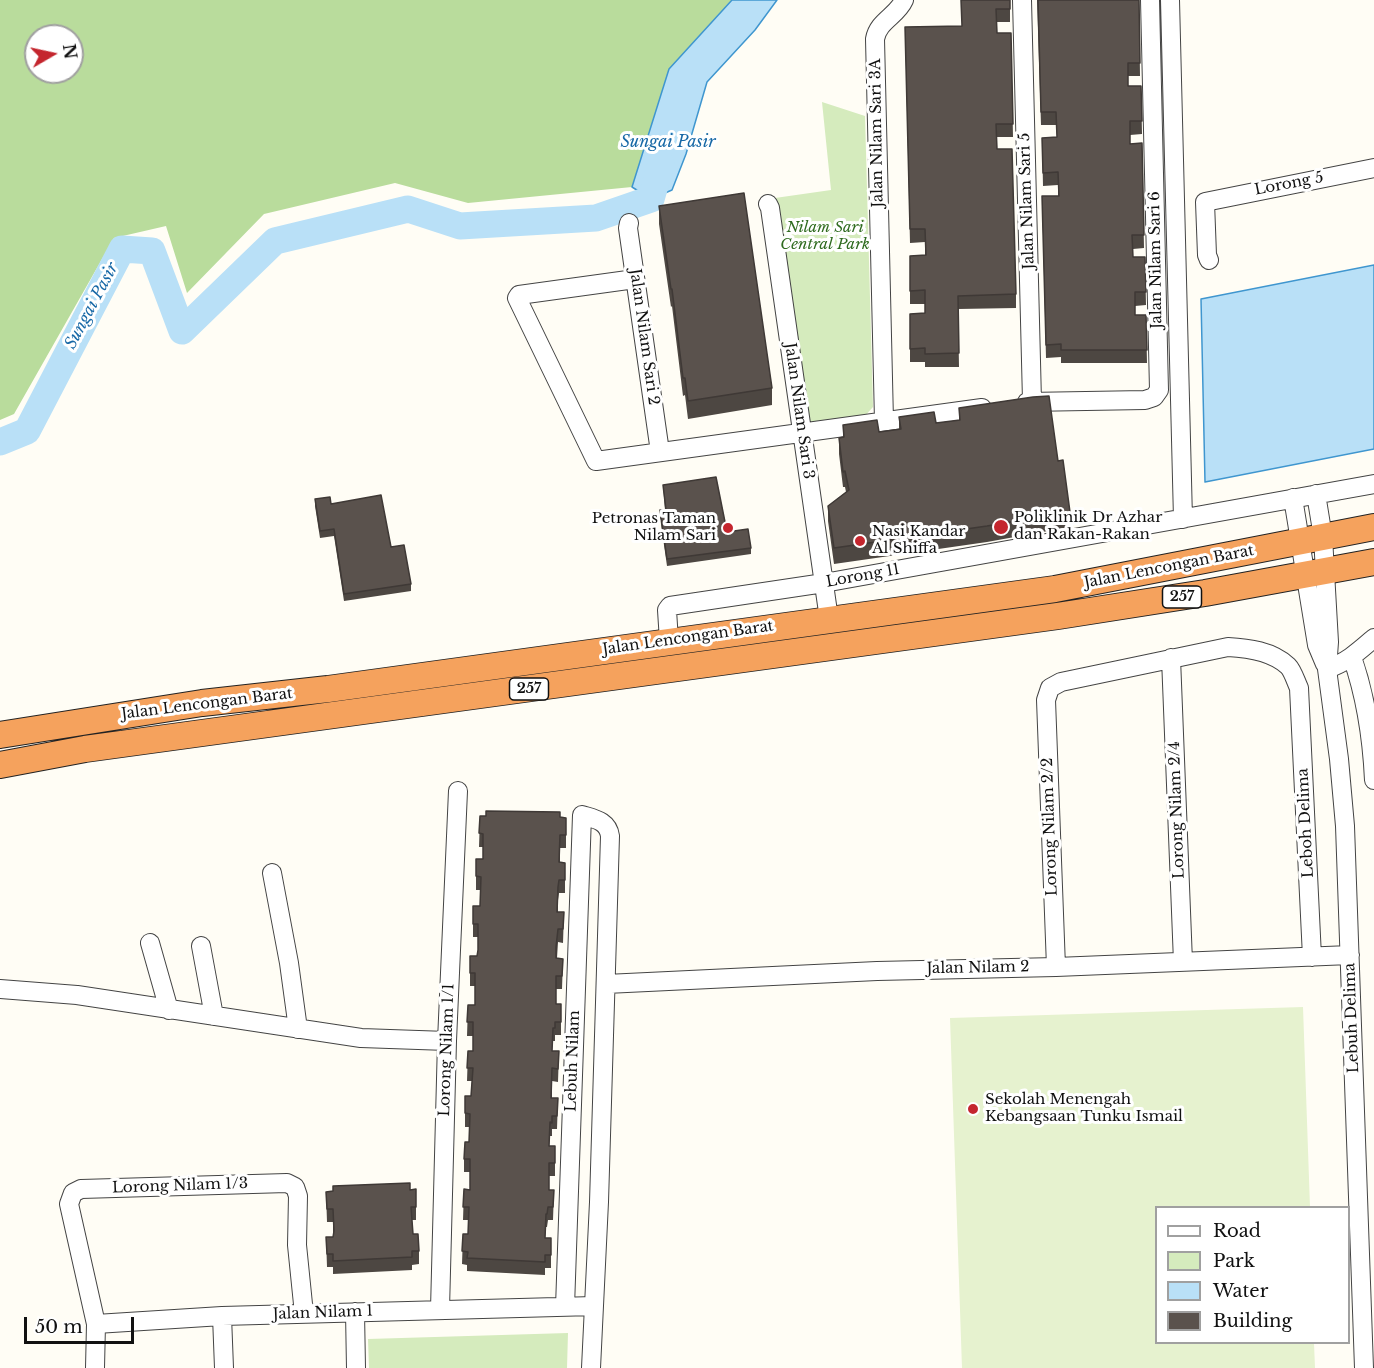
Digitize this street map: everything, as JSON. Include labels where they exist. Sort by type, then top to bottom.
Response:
[{"type":"highway","name":"Jalan Lencongan Barat","points":[[0,735],[202,703],[338,687],[1055,589],[1374,527]]},
{"type":"highway","name":"Jalan Lencongan Barat","points":[[0,765],[97,747],[1047,617],[1205,593],[1374,562]]},
{"type":"street","name":"Jalan Nilam Sari 3A","points":[[884,421],[875,39],[876,31],[898,11],[904,0]]},
{"type":"street","name":"Jalan Nilam Sari 5","points":[[1022,0],[1032,401]]},
{"type":"street","name":"Jalan Nilam Sari 6","points":[[1032,401],[1145,400],[1155,397],[1159,390],[1150,0]]},
{"type":"street","points":[[1170,0],[1183,519]]},
{"type":"street","name":"Lorong 5","points":[[1209,260],[1205,232],[1205,202],[1210,199],[1374,168]]},
{"type":"street","name":"Jalan Nilam Sari 3","points":[[768,204],[829,619]]},
{"type":"street","name":"Jalan Nilam Sari 2","points":[[629,223],[660,452]]},
{"type":"street","points":[[636,279],[519,296],[516,300],[596,461],[1032,401]]},
{"type":"street","name":"Lorong 11","points":[[669,641],[667,610],[670,606],[824,583],[1374,484]]},
{"type":"street","points":[[1311,539],[1316,494]]},
{"type":"street","points":[[1293,498],[1311,539]]},
{"type":"street","name":"Lebuh Delima","points":[[1311,539],[1329,642],[1327,669],[1339,759],[1344,826],[1367,1220],[1364,1368]]},
{"type":"street","points":[[1327,669],[1340,665],[1374,638]]},
{"type":"street","name":"Leboh Delima","points":[[1171,658],[1228,647],[1250,648],[1271,656],[1289,667],[1299,688],[1312,957]]},
{"type":"street","points":[[1352,657],[1369,721],[1374,780]]},
{"type":"street","name":"Lorong Nilam 2/2","points":[[1056,967],[1046,700],[1050,688],[1061,682],[1171,658]]},
{"type":"street","name":"Lorong Nilam 2/4","points":[[1171,658],[1183,962]]},
{"type":"street","name":"Lorong Nilam 1/1","points":[[440,1309],[447,1041],[458,791]]},
{"type":"street","name":"Lebuh Nilam","points":[[565,1307],[582,815],[604,823],[609,828],[606,984]]},
{"type":"street","points":[[272,873],[289,963],[298,1029]]},
{"type":"street","points":[[150,943],[170,1010]]},
{"type":"street","points":[[201,946],[214,1016]]},
{"type":"street","name":"Jalan Nilam 2","points":[[606,984],[877,971],[1350,956]]},
{"type":"street","points":[[591,1368],[606,984]]},
{"type":"street","points":[[0,989],[77,996],[362,1038],[447,1041]]},
{"type":"street","name":"Lorong Nilam 1/3","points":[[96,1324],[69,1204],[73,1193],[81,1190],[287,1183],[295,1187],[298,1196],[297,1245],[304,1314]]},
{"type":"street","name":"Jalan Nilam 1","points":[[96,1324],[222,1316],[594,1306]]},
{"type":"street","points":[[355,1312],[356,1368]]},
{"type":"street","points":[[222,1316],[224,1368]]},
{"type":"street","points":[[95,1368],[96,1324]]},
{"type":"green space","points":[[0,0],[732,0],[669,70],[632,187],[468,203],[395,183],[264,214],[187,293],[166,226],[114,238],[14,414],[0,420]]},
{"type":"green space","name":"Nilam Sari Central Park","points":[[822,102],[865,116],[873,407],[863,418],[809,422],[775,198],[831,190]]},
{"type":"green space","points":[[1303,1007],[1310,1206],[1155,1206],[1155,1344],[1314,1344],[1315,1368],[962,1368],[950,1018]]},
{"type":"green space","points":[[568,1333],[567,1368],[369,1368],[368,1339]]},
{"type":"water","name":"Sungai Pasir","points":[[732,0],[777,0],[755,30],[707,82],[686,154],[672,190],[651,199],[632,187],[669,69]]},
{"type":"water","points":[[1374,265],[1374,449],[1205,482],[1201,299]]},
{"type":"building","points":[[961,0],[1010,0],[1010,9],[996,9],[997,33],[1011,33],[1013,124],[996,124],[997,149],[1012,149],[1016,294],[958,296],[959,353],[925,354],[925,348],[910,349],[910,314],[925,313],[925,290],[910,291],[910,256],[926,255],[925,229],[910,229],[905,27],[962,26]]},
{"type":"building","points":[[1038,0],[1139,0],[1140,63],[1128,63],[1128,86],[1141,86],[1142,121],[1130,121],[1130,144],[1142,143],[1144,235],[1132,235],[1133,257],[1145,257],[1146,292],[1135,292],[1135,315],[1146,315],[1147,350],[1061,350],[1061,344],[1046,345],[1042,196],[1059,196],[1058,172],[1043,173],[1042,138],[1057,137],[1056,112],[1041,112]]},
{"type":"building","points":[[744,193],[772,388],[688,401],[659,206]]},
{"type":"building","points":[[1049,396],[1058,461],[1063,460],[1070,512],[834,548],[828,506],[849,490],[845,471],[843,472],[839,438],[844,437],[843,425],[877,420],[879,432],[901,429],[899,417],[934,412],[936,423],[960,420],[959,408]]},
{"type":"building","points":[[716,477],[727,532],[748,529],[751,548],[667,559],[660,510],[666,510],[663,485]]},
{"type":"building","points":[[381,495],[391,547],[404,545],[411,584],[344,594],[334,529],[320,531],[315,499],[330,497],[331,504]]},
{"type":"building","points":[[486,811],[560,812],[560,817],[566,818],[566,835],[560,835],[559,862],[565,863],[565,880],[559,880],[557,912],[564,912],[563,929],[558,929],[556,947],[556,958],[563,959],[562,976],[556,976],[556,1004],[561,1004],[561,1022],[555,1022],[555,1028],[553,1028],[552,1051],[559,1051],[558,1069],[552,1068],[551,1098],[558,1098],[557,1116],[552,1116],[552,1123],[550,1122],[549,1146],[555,1146],[555,1163],[549,1163],[549,1190],[554,1190],[553,1207],[548,1207],[546,1214],[545,1238],[551,1238],[551,1255],[545,1255],[545,1262],[467,1258],[468,1252],[462,1251],[463,1234],[468,1234],[469,1207],[463,1207],[464,1189],[470,1190],[470,1159],[464,1159],[465,1142],[469,1142],[470,1114],[465,1113],[465,1096],[471,1096],[473,1068],[467,1068],[468,1051],[473,1051],[473,1022],[467,1022],[468,1005],[475,1005],[475,973],[470,973],[470,956],[477,956],[478,950],[478,924],[473,924],[473,906],[480,906],[481,877],[476,876],[476,859],[483,859],[483,834],[479,833],[480,816],[486,816]]},
{"type":"building","points":[[410,1183],[410,1190],[416,1189],[416,1207],[411,1207],[413,1234],[418,1234],[419,1251],[412,1251],[412,1257],[333,1261],[333,1254],[327,1254],[326,1237],[333,1237],[334,1231],[333,1209],[327,1209],[326,1192],[333,1191],[333,1186]]},
{"type":"waterway","name":"Sungai Pasir","points":[[0,442],[27,431],[122,249],[152,251],[182,331],[275,241],[408,209],[460,226],[596,218],[651,199],[661,164]]},
{"type":"place","name":"Poliklinik Dr Azhar dan Rakan-Rakan","points":[[1001,527]]},
{"type":"place","name":"Petronas Taman Nilam Sari","points":[[728,528]]},
{"type":"place","name":"Nasi Kandar Al Shiffa","points":[[860,541]]},
{"type":"place","name":"Sekolah Menengah Kebangsaan Tunku Ismail","points":[[973,1109]]}]
